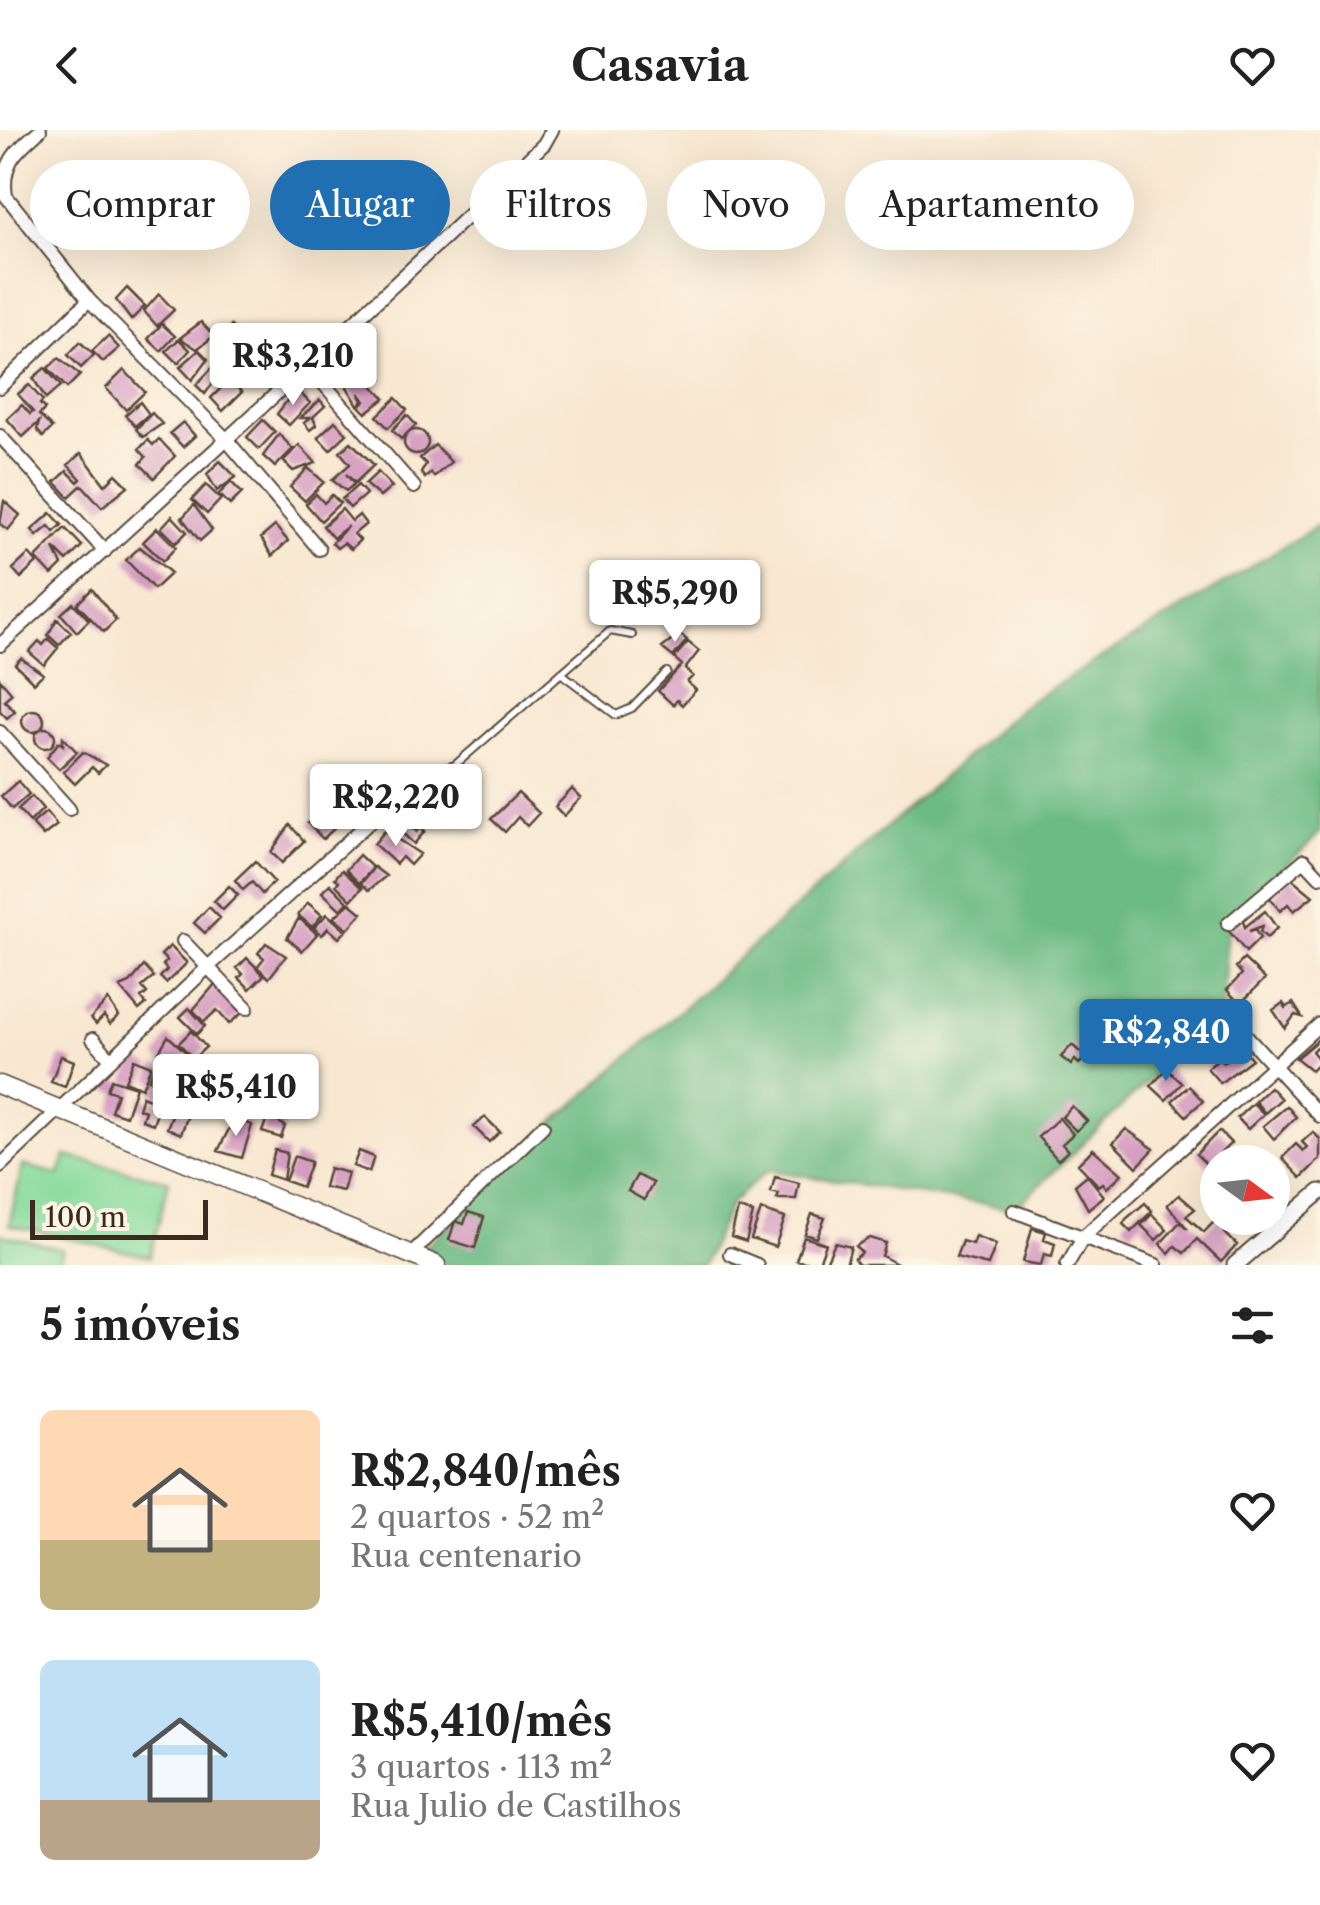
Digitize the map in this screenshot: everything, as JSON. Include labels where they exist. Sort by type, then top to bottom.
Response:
[{"type":"main road","points":[[0,1085],[436,1265]]},
{"type":"street","points":[[40,130],[10,157],[4,178],[6,196],[89,300],[224,438],[319,549]]},
{"type":"street","points":[[0,645],[224,438],[309,367],[544,144],[552,130]]},
{"type":"street","points":[[0,386],[89,300]]},
{"type":"street","points":[[309,367],[414,486]]},
{"type":"street","points":[[0,436],[105,550]]},
{"type":"street","points":[[0,732],[69,809]]},
{"type":"street","points":[[0,1166],[208,967],[422,775]]},
{"type":"street","points":[[1228,924],[1304,860],[1320,877]]},
{"type":"street","points":[[184,941],[247,1008]]},
{"type":"street","points":[[1223,1010],[1320,1116]]},
{"type":"street","points":[[1067,1265],[1083,1237],[1320,1024]]},
{"type":"street","points":[[93,1039],[110,1058]]},
{"type":"street","points":[[411,1254],[542,1126]]},
{"type":"street","points":[[1235,1265],[1320,1192]]},
{"type":"street","points":[[1014,1211],[1156,1265]]},
{"type":"street","points":[[730,1254],[757,1265]]},
{"type":"lane","points":[[422,775],[454,765],[610,631],[632,635]]},
{"type":"lane","points":[[561,674],[616,715],[632,708],[667,672]]},
{"type":"green space","points":[[1320,524],[1320,833],[1228,923],[1222,1010],[1015,1209],[768,1170],[731,1203],[703,1265],[449,1265],[418,1254],[549,1127],[1024,705]]},
{"type":"green space","points":[[66,1156],[169,1181],[150,1257],[9,1225],[23,1165],[60,1175]]},
{"type":"green space","points":[[0,1234],[63,1250],[59,1265],[0,1265]]},
{"type":"building","points":[[127,288],[145,306],[131,320],[116,300]]},
{"type":"building","points":[[159,294],[174,310],[157,326],[144,311]]},
{"type":"building","points":[[201,322],[214,336],[197,349],[180,338]]},
{"type":"building","points":[[162,324],[175,336],[161,351],[148,339]]},
{"type":"building","points":[[231,326],[242,338],[229,349],[219,338]]},
{"type":"building","points":[[108,336],[119,348],[103,362],[92,351]]},
{"type":"building","points":[[179,339],[190,350],[178,363],[166,351]]},
{"type":"building","points":[[80,342],[94,355],[81,368],[68,355]]},
{"type":"building","points":[[262,347],[277,363],[265,374],[250,358]]},
{"type":"building","points":[[199,350],[208,359],[192,380],[180,367]]},
{"type":"building","points":[[59,358],[80,375],[67,388],[48,368]]},
{"type":"building","points":[[218,362],[224,368],[205,394],[196,385]]},
{"type":"building","points":[[45,368],[61,386],[46,399],[33,378]]},
{"type":"building","points":[[124,370],[145,392],[126,410],[106,388]]},
{"type":"building","points":[[358,370],[385,398],[366,413],[359,406],[365,401],[359,393],[363,401],[358,405],[344,382]]},
{"type":"building","points":[[229,380],[242,392],[223,411],[211,398]]},
{"type":"building","points":[[29,385],[43,401],[40,404],[45,409],[39,415],[52,428],[43,437],[37,430],[39,422],[23,437],[7,419],[22,405],[30,414],[33,412],[18,394]]},
{"type":"building","points":[[300,393],[310,403],[289,425],[277,414],[292,394],[295,398]]},
{"type":"building","points":[[396,398],[407,410],[388,428],[377,416]]},
{"type":"building","points":[[320,400],[325,406],[313,417],[316,425],[310,430],[304,423],[310,418],[300,418]]},
{"type":"building","points":[[140,402],[149,414],[135,426],[125,415]]},
{"type":"building","points":[[152,413],[162,424],[143,437],[136,429]]},
{"type":"building","points":[[407,415],[416,425],[401,439],[392,430]]},
{"type":"building","points":[[263,420],[275,432],[259,449],[247,437]]},
{"type":"building","points":[[335,421],[347,434],[330,450],[318,437]]},
{"type":"building","points":[[183,422],[195,436],[183,447],[170,433]]},
{"type":"building","points":[[416,430],[428,442],[416,454],[404,442]]},
{"type":"building","points":[[279,434],[293,449],[275,467],[263,456]]},
{"type":"building","points":[[159,439],[175,456],[154,478],[140,464],[146,457],[139,449],[148,440],[153,445]]},
{"type":"building","points":[[351,442],[374,465],[355,483],[346,474],[354,484],[346,491],[332,480],[350,464],[340,452]]},
{"type":"building","points":[[299,445],[316,463],[293,471],[283,461]]},
{"type":"building","points":[[435,445],[451,462],[434,477],[431,473],[425,478],[421,473],[426,464],[420,458]]},
{"type":"building","points":[[81,453],[105,485],[116,474],[128,486],[102,507],[82,485],[69,497],[55,482],[67,471],[78,482],[81,479],[68,465]]},
{"type":"building","points":[[220,461],[236,477],[217,491],[207,474]]},
{"type":"building","points":[[308,468],[324,482],[305,501],[290,487]]},
{"type":"building","points":[[378,472],[392,487],[380,497],[365,484]]},
{"type":"building","points":[[231,482],[242,493],[230,505],[219,494]]},
{"type":"building","points":[[206,485],[221,499],[207,514],[192,500]]},
{"type":"building","points":[[358,485],[366,494],[350,508],[342,499]]},
{"type":"building","points":[[316,494],[324,503],[332,495],[340,503],[321,521],[306,504]]},
{"type":"building","points":[[4,501],[20,515],[8,530],[0,524]]},
{"type":"building","points":[[194,505],[212,530],[200,541],[182,518]]},
{"type":"building","points":[[342,509],[352,521],[359,515],[366,524],[354,534],[360,540],[351,549],[344,543],[337,548],[332,543],[348,526],[333,538],[323,526]]},
{"type":"building","points":[[51,513],[62,525],[54,532],[49,526],[37,536],[32,530]]},
{"type":"building","points":[[172,516],[187,532],[176,543],[161,528]]},
{"type":"building","points":[[275,526],[288,541],[272,556],[261,538]]},
{"type":"building","points":[[65,528],[82,546],[67,561],[54,548],[62,565],[52,575],[36,558]]},
{"type":"building","points":[[157,528],[176,547],[163,561],[143,542]]},
{"type":"building","points":[[140,547],[171,573],[154,589],[126,560]]},
{"type":"building","points":[[29,554],[37,563],[21,578],[13,569]]},
{"type":"building","points":[[92,589],[116,620],[104,632],[77,604]]},
{"type":"building","points":[[73,603],[89,620],[77,632],[61,614]]},
{"type":"building","points":[[57,619],[71,632],[59,645],[48,635]]},
{"type":"building","points":[[680,634],[687,640],[673,657],[662,648]]},
{"type":"building","points":[[48,639],[58,648],[44,665],[29,652],[39,641],[43,645]]},
{"type":"building","points":[[688,642],[699,651],[685,669],[693,676],[687,682],[696,690],[682,705],[677,700],[673,705],[658,691],[682,665],[674,658]]},
{"type":"building","points":[[21,658],[43,674],[34,683],[15,664]]},
{"type":"building","points":[[0,679],[12,693],[4,700],[15,711],[7,718],[0,711]]},
{"type":"building","points":[[33,710],[44,721],[33,732],[22,721]]},
{"type":"building","points":[[45,728],[55,738],[45,748],[35,738]]},
{"type":"building","points":[[63,737],[77,752],[59,769],[47,757],[59,742],[63,745]]},
{"type":"building","points":[[83,752],[106,765],[98,773],[92,767],[75,784],[63,772]]},
{"type":"building","points":[[18,781],[29,794],[12,809],[1,796]]},
{"type":"building","points":[[436,784],[456,803],[441,820],[427,807],[432,803],[424,796]]},
{"type":"building","points":[[572,789],[581,798],[564,816],[555,807]]},
{"type":"building","points":[[518,793],[539,813],[527,826],[518,817],[505,832],[491,819]]},
{"type":"building","points":[[32,796],[43,809],[30,822],[18,809]]},
{"type":"building","points":[[46,812],[57,825],[43,836],[32,824]]},
{"type":"building","points":[[327,813],[338,825],[323,839],[308,823]]},
{"type":"building","points":[[405,821],[417,832],[421,827],[425,831],[414,844],[398,829]]},
{"type":"building","points":[[290,825],[304,841],[282,863],[271,852]]},
{"type":"building","points":[[385,831],[420,854],[410,865],[402,857],[396,864],[374,844]]},
{"type":"building","points":[[359,855],[373,868],[359,883],[346,870]]},
{"type":"building","points":[[255,861],[274,882],[262,894],[252,882],[243,890],[235,880]]},
{"type":"building","points":[[374,867],[386,876],[369,890],[361,884]]},
{"type":"building","points":[[342,870],[362,888],[351,900],[336,885],[339,881],[335,878]]},
{"type":"building","points":[[1290,877],[1313,896],[1294,911],[1288,904],[1280,911],[1270,898]]},
{"type":"building","points":[[330,884],[348,902],[341,910],[322,892]]},
{"type":"building","points":[[229,886],[238,895],[223,910],[214,901]]},
{"type":"building","points":[[308,903],[322,915],[312,927],[298,915]]},
{"type":"building","points":[[350,903],[362,913],[348,929],[334,917]]},
{"type":"building","points":[[209,907],[220,918],[205,933],[194,923]]},
{"type":"building","points":[[1265,911],[1277,928],[1267,938],[1260,932],[1262,926],[1249,931],[1255,930],[1260,938],[1246,952],[1228,930],[1242,919],[1245,927]]},
{"type":"building","points":[[327,914],[346,931],[339,938],[328,928],[322,935],[314,928]]},
{"type":"building","points":[[299,918],[317,934],[302,951],[287,938]]},
{"type":"building","points":[[266,943],[286,956],[269,978],[257,967],[264,958],[258,953]]},
{"type":"building","points":[[170,946],[187,963],[166,983],[160,977],[167,970],[163,965],[167,961],[161,955]]},
{"type":"building","points":[[247,958],[264,975],[250,989],[239,978],[243,974],[237,968]]},
{"type":"building","points":[[1244,959],[1265,979],[1240,1004],[1227,990],[1242,974],[1236,967]]},
{"type":"building","points":[[144,966],[154,977],[142,987],[147,993],[141,998],[146,1004],[139,1010],[120,987],[130,983]]},
{"type":"building","points":[[216,983],[242,1013],[229,1024],[217,1010],[204,1022],[193,1010]]},
{"type":"building","points":[[108,1000],[119,1016],[110,1024],[104,1016],[96,1024],[91,1018]]},
{"type":"building","points":[[1283,1003],[1286,1008],[1293,1003],[1302,1017],[1295,1015],[1285,1028],[1273,1010]]},
{"type":"building","points":[[189,1008],[205,1026],[197,1034],[180,1017]]},
{"type":"building","points":[[191,1031],[206,1047],[193,1059],[179,1043]]},
{"type":"building","points":[[168,1036],[187,1053],[171,1071],[156,1057]]},
{"type":"building","points":[[1320,1038],[1320,1052],[1316,1047],[1312,1051],[1320,1061],[1311,1070],[1296,1058]]},
{"type":"building","points":[[1235,1040],[1252,1059],[1220,1083],[1207,1068],[1219,1058],[1223,1062],[1227,1059],[1221,1052]]},
{"type":"building","points":[[1072,1045],[1086,1057],[1079,1064],[1075,1060],[1071,1065],[1061,1057]]},
{"type":"building","points":[[61,1056],[74,1061],[65,1087],[51,1082]]},
{"type":"building","points":[[134,1059],[151,1066],[142,1088],[125,1081]]},
{"type":"building","points":[[155,1065],[175,1073],[164,1098],[151,1093],[155,1082],[149,1079]]},
{"type":"building","points":[[1167,1069],[1182,1083],[1166,1100],[1151,1086]]},
{"type":"building","points":[[177,1075],[192,1081],[181,1108],[165,1102]]},
{"type":"building","points":[[111,1079],[136,1087],[126,1116],[111,1111],[117,1093],[107,1090]]},
{"type":"building","points":[[1189,1086],[1203,1101],[1186,1116],[1172,1101]]},
{"type":"building","points":[[1270,1087],[1281,1099],[1265,1113],[1255,1101]]},
{"type":"building","points":[[142,1096],[160,1103],[153,1124],[142,1120],[145,1111],[138,1108]]},
{"type":"building","points":[[1253,1103],[1264,1114],[1248,1129],[1237,1118]]},
{"type":"building","points":[[1072,1106],[1087,1121],[1076,1131],[1062,1117]]},
{"type":"building","points":[[1287,1106],[1296,1117],[1274,1139],[1263,1126]]},
{"type":"building","points":[[174,1110],[188,1115],[181,1134],[167,1128]]},
{"type":"building","points":[[268,1115],[285,1126],[281,1138],[262,1132]]},
{"type":"building","points":[[485,1117],[500,1132],[489,1142],[474,1127]]},
{"type":"building","points":[[1059,1118],[1073,1134],[1062,1144],[1068,1151],[1058,1160],[1038,1137]]},
{"type":"building","points":[[234,1119],[252,1125],[242,1158],[218,1151]]},
{"type":"building","points":[[1126,1129],[1154,1149],[1137,1167],[1113,1143]]},
{"type":"building","points":[[1219,1131],[1231,1143],[1229,1145],[1205,1145]]},
{"type":"building","points":[[1313,1132],[1320,1139],[1320,1159],[1301,1178],[1290,1166],[1290,1150],[1296,1144],[1303,1151],[1307,1147],[1302,1142]]},
{"type":"building","points":[[1093,1149],[1122,1174],[1107,1188],[1103,1183],[1099,1186],[1078,1164]]},
{"type":"building","points":[[275,1150],[287,1153],[283,1180],[268,1175]]},
{"type":"building","points":[[359,1151],[374,1157],[369,1172],[353,1166]]},
{"type":"building","points":[[294,1156],[311,1162],[302,1187],[285,1181]]},
{"type":"building","points":[[329,1168],[348,1173],[343,1191],[324,1187]]},
{"type":"building","points":[[637,1175],[653,1183],[644,1200],[628,1191]]},
{"type":"building","points":[[1087,1175],[1104,1196],[1088,1209],[1075,1185]]},
{"type":"building","points":[[775,1177],[799,1183],[796,1199],[777,1199],[779,1194],[771,1192]]},
{"type":"building","points":[[1179,1195],[1195,1209],[1186,1216],[1200,1228],[1200,1235],[1227,1235],[1237,1245],[1221,1262],[1197,1239],[1184,1253],[1175,1246],[1169,1253],[1160,1244],[1180,1222],[1188,1229],[1167,1205]]},
{"type":"building","points":[[1145,1203],[1152,1211],[1131,1232],[1123,1224]]},
{"type":"building","points":[[738,1209],[753,1213],[746,1242],[731,1237]]},
{"type":"building","points":[[761,1210],[785,1218],[775,1247],[751,1239]]},
{"type":"building","points":[[468,1212],[484,1217],[475,1248],[449,1240],[455,1221],[464,1224]]},
{"type":"building","points":[[812,1214],[825,1218],[817,1238],[805,1234]]},
{"type":"building","points":[[1152,1214],[1167,1230],[1156,1240],[1141,1225]]},
{"type":"building","points":[[1032,1228],[1046,1232],[1044,1239],[1055,1243],[1052,1256],[1044,1254],[1041,1265],[1023,1262]]},
{"type":"building","points":[[975,1236],[996,1244],[988,1265],[956,1257],[962,1241],[972,1244]]},
{"type":"building","points":[[804,1237],[826,1244],[818,1265],[796,1260]]},
{"type":"building","points":[[870,1238],[886,1243],[882,1256],[899,1265],[859,1265],[854,1259],[862,1253],[856,1246]]},
{"type":"building","points":[[835,1243],[851,1247],[846,1265],[825,1265]]}]
